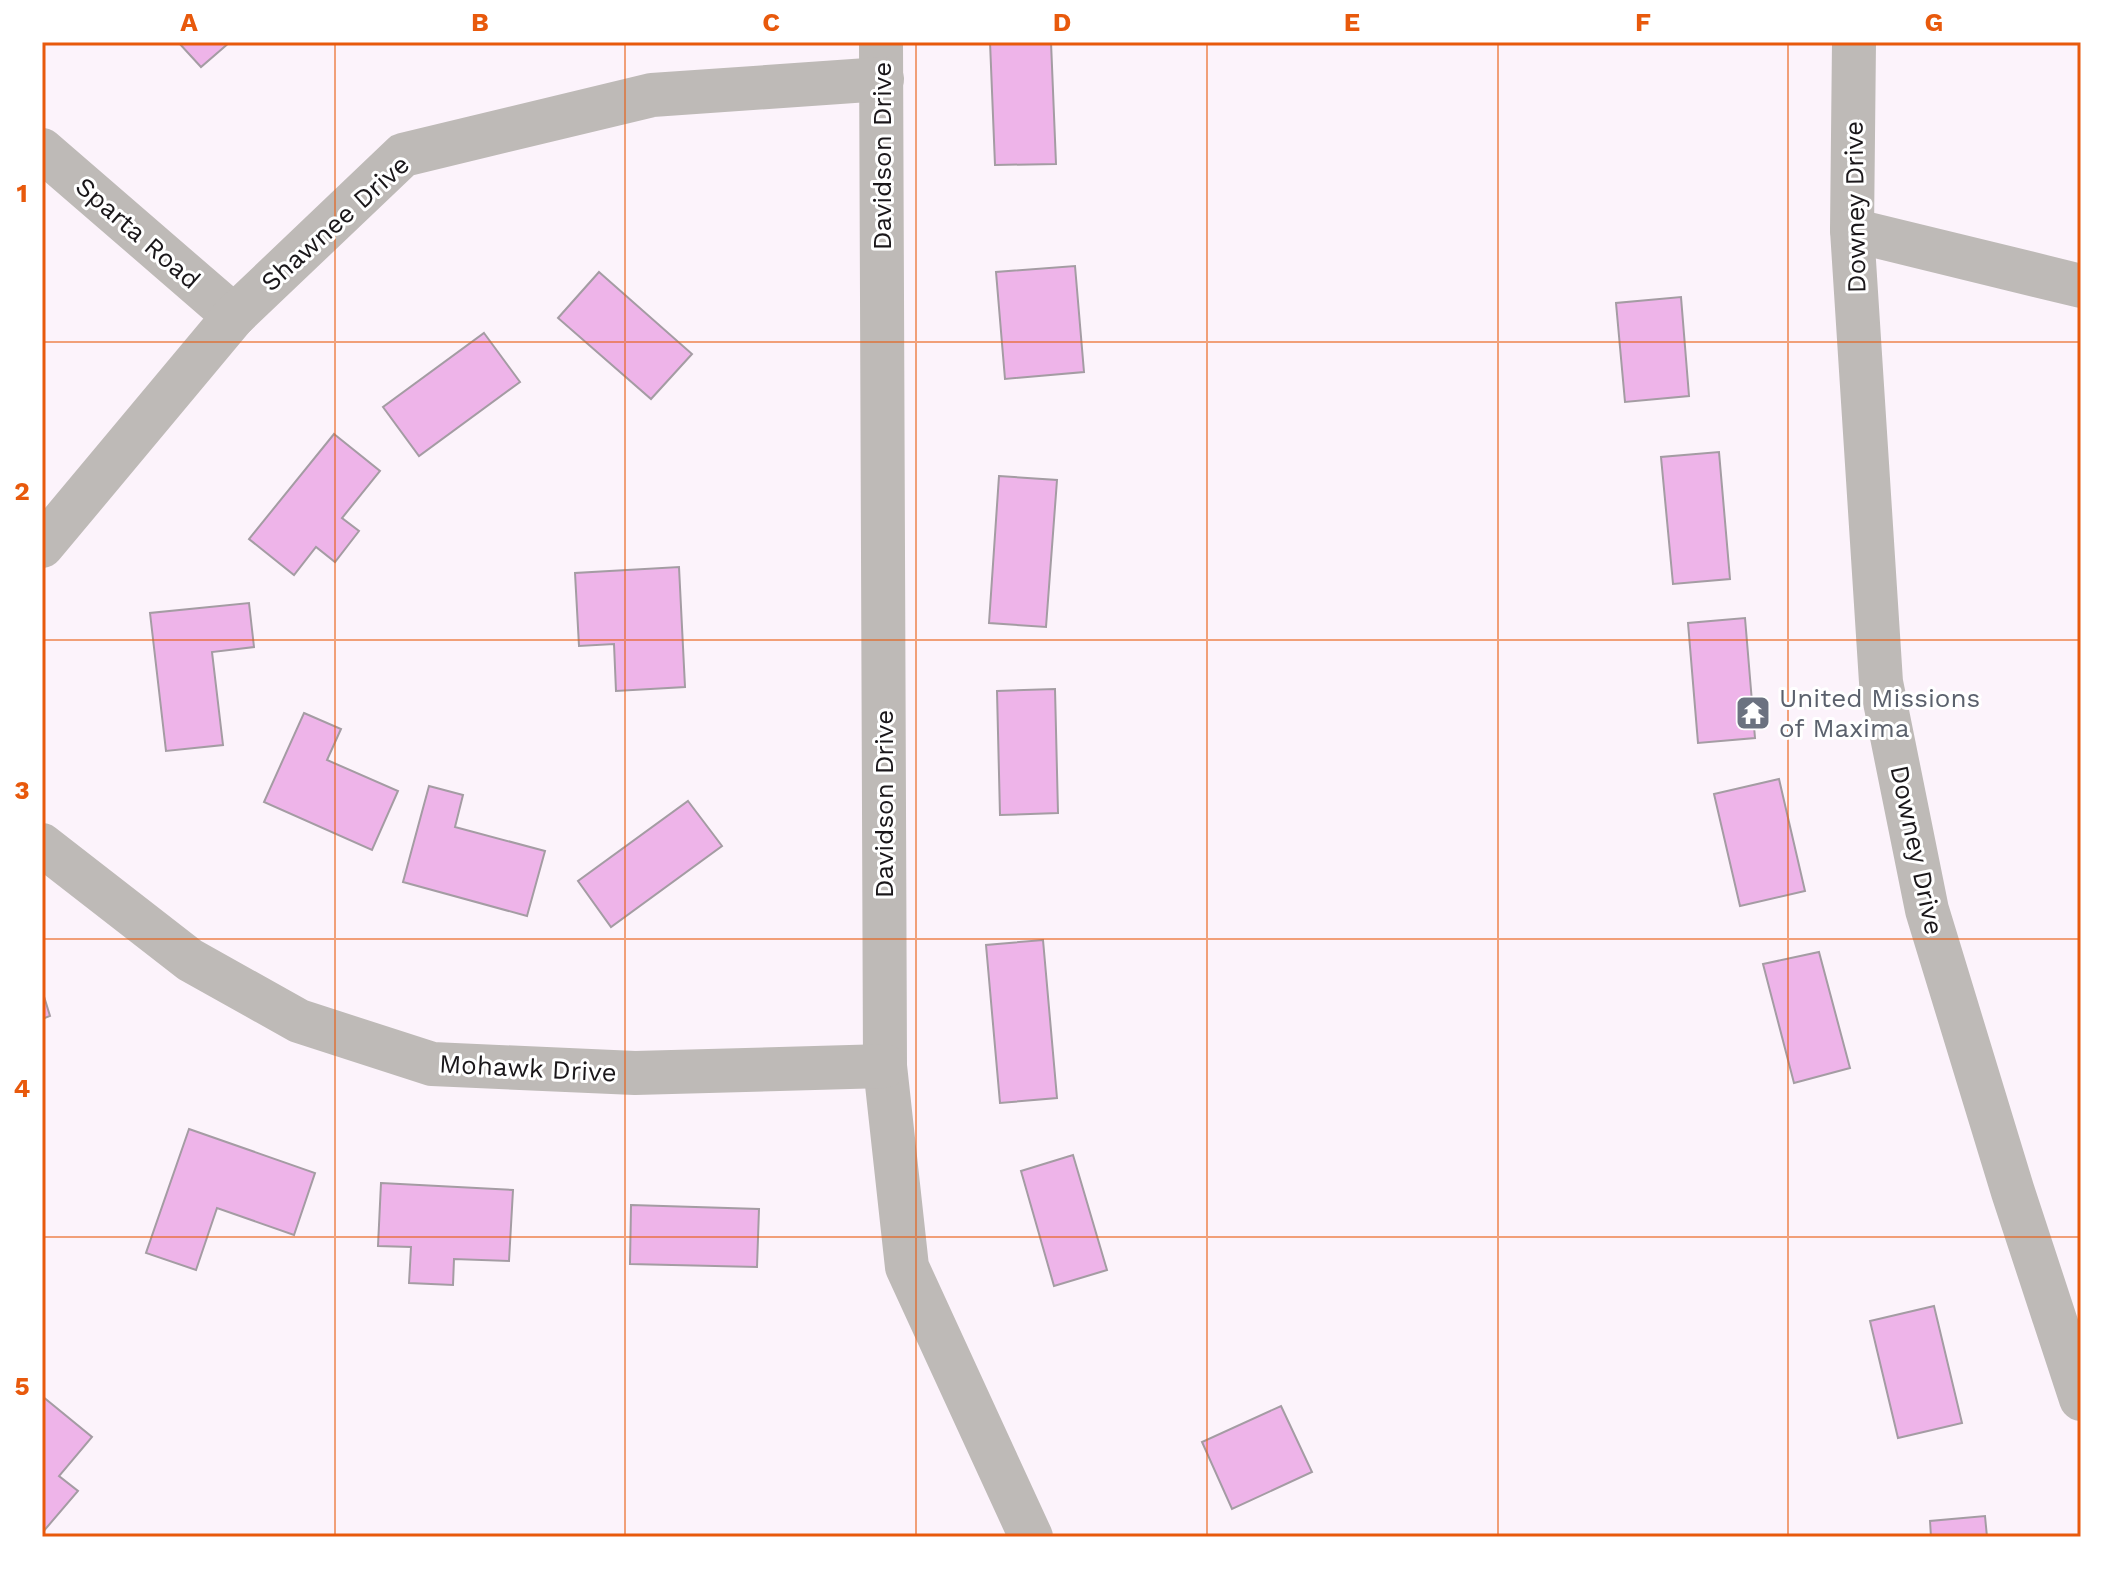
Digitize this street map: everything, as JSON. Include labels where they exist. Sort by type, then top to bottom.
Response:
[{"type":"street","name":"Downey Drive","points":[[1854,42],[1852,230],[1881,682],[1927,910],[2013,1192],[2081,1399]]},
{"type":"street","name":"Shawnee Drive","points":[[42,546],[234,316],[403,155],[652,95],[881,61]]},
{"type":"street","name":"Davidson Drive","points":[[881,61],[885,1066],[907,1267],[1031,1537]]},
{"type":"street","name":"Sparta Road","points":[[42,150],[234,316]]},
{"type":"street","points":[[1852,230],[2081,286]]},
{"type":"street","name":"Mohawk Drive","points":[[42,845],[190,960],[299,1021],[432,1064],[635,1073],[885,1066]]},
{"type":"building","points":[[178,42],[230,42],[201,67]]},
{"type":"building","points":[[990,42],[1051,42],[1056,164],[995,165]]},
{"type":"building","points":[[1075,266],[1084,372],[1005,379],[996,272]]},
{"type":"building","points":[[599,272],[692,354],[651,399],[558,318]]},
{"type":"building","points":[[1681,297],[1689,396],[1625,402],[1616,303]]},
{"type":"building","points":[[484,333],[520,382],[419,456],[383,407]]},
{"type":"building","points":[[334,434],[380,471],[342,518],[359,531],[335,562],[316,547],[294,575],[249,539]]},
{"type":"building","points":[[1719,452],[1730,579],[1673,584],[1661,457]]},
{"type":"building","points":[[999,476],[1057,480],[1046,627],[989,623]]},
{"type":"building","points":[[679,567],[685,687],[616,691],[614,644],[579,646],[575,573]]},
{"type":"building","points":[[249,603],[254,647],[212,652],[223,745],[166,751],[150,613]]},
{"type":"building","points":[[1745,618],[1755,738],[1698,743],[1688,623]]},
{"type":"building","points":[[1055,689],[1058,813],[1000,815],[997,691]]},
{"type":"building","points":[[304,713],[341,729],[327,760],[398,791],[372,850],[264,802]]},
{"type":"building","points":[[1779,779],[1805,891],[1740,906],[1714,794]]},
{"type":"building","points":[[429,786],[463,795],[455,827],[545,851],[527,916],[403,882]]},
{"type":"building","points":[[688,801],[722,846],[611,927],[578,881]]},
{"type":"building","points":[[1043,940],[1057,1098],[1000,1103],[986,945]]},
{"type":"building","points":[[1819,952],[1850,1068],[1794,1083],[1763,964]]},
{"type":"building","points":[[42,990],[50,1016],[42,1019]]},
{"type":"building","points":[[189,1129],[315,1173],[294,1235],[217,1208],[196,1270],[146,1253]]},
{"type":"building","points":[[1073,1155],[1107,1270],[1054,1286],[1021,1171]]},
{"type":"building","points":[[381,1183],[513,1190],[509,1261],[454,1259],[453,1285],[409,1283],[411,1247],[378,1246]]},
{"type":"building","points":[[631,1205],[759,1209],[757,1267],[630,1264]]},
{"type":"building","points":[[1934,1306],[1962,1423],[1898,1438],[1870,1321]]},
{"type":"building","points":[[42,1396],[92,1437],[59,1476],[78,1491],[42,1533]]},
{"type":"building","points":[[1281,1406],[1312,1472],[1232,1509],[1202,1442]]},
{"type":"building","points":[[1985,1516],[1987,1537],[1931,1537],[1930,1521]]},
{"type":"place","name":"United Missions of Maxima","points":[[1753,713]]}]
